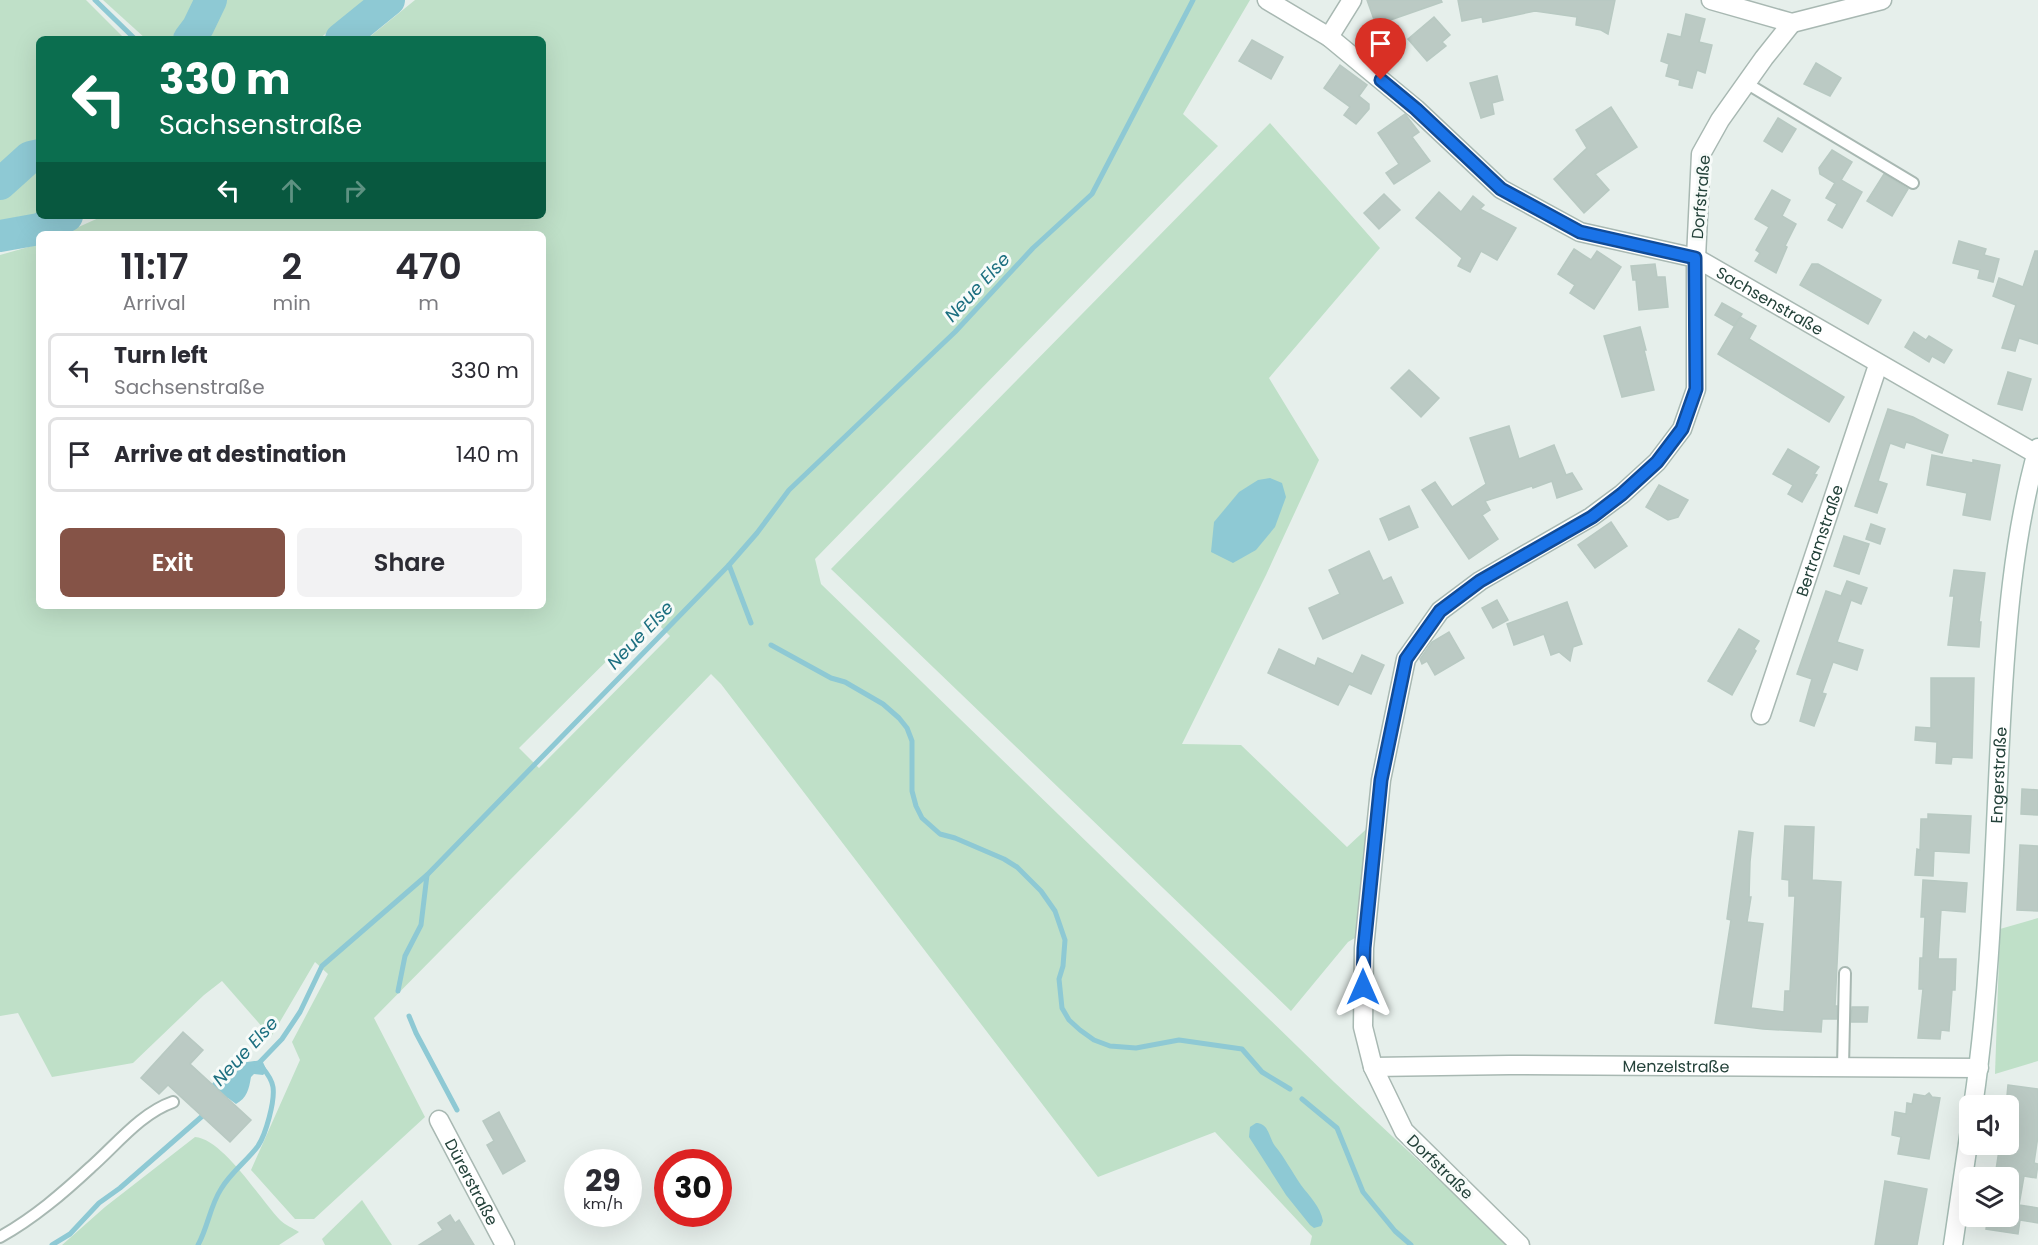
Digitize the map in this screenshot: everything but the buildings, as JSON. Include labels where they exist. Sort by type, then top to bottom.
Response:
[{"type":"street","name":"Sachsenstraße","points":[[1267,0],[1329,37],[1416,109],[1501,189],[1580,232],[1695,258],[1878,365],[2037,453]]},
{"type":"street","points":[[1329,37],[1352,0]]},
{"type":"street","points":[[1711,0],[1792,23],[1882,0]]},
{"type":"street","name":"Dorfstraße","points":[[1520,1245],[1404,1131],[1373,1067],[1363,1027],[1364,948],[1381,780],[1406,659],[1440,611],[1480,581],[1592,517],[1622,494],[1657,462],[1682,429],[1696,389],[1695,258],[1701,154],[1720,120],[1792,23]]},
{"type":"street","name":"Bertramstraße","points":[[1761,715],[1878,365]]},
{"type":"street","name":"Engerstraße","points":[[1975,1095],[1985,1003],[2006,635],[2019,534],[2037,453]]},
{"type":"street","name":"Menzelstraße","points":[[1373,1067],[1521,1065],[1979,1068]]},
{"type":"street","name":"Dürerstraße","points":[[439,1120],[505,1245]]},
{"type":"street","points":[[1953,1245],[1966,1155]]},
{"type":"lane","points":[[1746,83],[1913,183]]},
{"type":"lane","points":[[1843,1067],[1845,973]]},
{"type":"lane","points":[[0,1237],[38,1214],[91,1168],[133,1127],[163,1106],[173,1102]]},
{"type":"green space","points":[[0,0],[86,0],[122,36],[36,36],[36,213],[25,218],[0,221]]},
{"type":"green space","points":[[103,0],[367,0],[323,36],[143,36]]},
{"type":"green space","points":[[415,0],[1250,0],[1183,114],[1218,146],[815,559],[821,584],[1334,1082],[1509,1245],[1310,1245],[1312,1236],[1215,1132],[1098,1177],[721,684],[711,674],[374,1018],[425,1117],[314,1219],[295,1219],[251,1170],[300,1060],[292,1042],[328,974],[315,962],[271,1037],[222,981],[204,995],[133,1063],[52,1077],[18,1013],[0,1016],[0,255],[36,245],[36,609],[546,609],[546,231],[70,231],[96,219],[546,219],[546,36],[371,36]],"holes":[[[651,617],[670,636],[539,768],[519,748]]]},
{"type":"green space","points":[[1270,123],[1380,248],[1269,378],[1319,460],[1266,575],[1182,744],[1241,745],[1347,847],[1388,809],[1375,926],[1348,942],[1291,1011],[831,569]]},
{"type":"green space","points":[[2038,918],[2038,1061],[1995,1074],[2000,929]]},
{"type":"green space","points":[[195,1137],[206,1140],[217,1148],[240,1171],[280,1220],[299,1232],[279,1245],[62,1245],[105,1207]]},
{"type":"green space","points":[[362,1200],[392,1245],[325,1245],[322,1239]]},
{"type":"water","points":[[1270,478],[1282,483],[1286,497],[1275,527],[1256,550],[1233,563],[1211,552],[1214,522],[1239,492],[1258,480]]},
{"type":"water","points":[[262,1060],[267,1071],[263,1075],[254,1074],[251,1077],[243,1099],[236,1104],[228,1098],[213,1112],[217,1090],[212,1084],[216,1079],[215,1076],[227,1065]]},
{"type":"water","points":[[1256,1123],[1264,1125],[1275,1146],[1317,1206],[1323,1221],[1321,1226],[1314,1228],[1310,1225],[1286,1195],[1249,1137],[1250,1127]]},
{"type":"waterway","points":[[95,0],[132,36]]},
{"type":"waterway","points":[[191,36],[211,0]]},
{"type":"waterway","points":[[345,36],[389,0]]},
{"type":"waterway","name":"Neue Else","points":[[257,1065],[282,1039],[300,1012],[322,966],[427,875],[729,565],[757,533],[789,490],[955,332],[1033,248],[1092,194],[1193,0]]},
{"type":"waterway","points":[[0,184],[30,157],[36,156]]},
{"type":"waterway","points":[[0,236],[39,229],[61,219]]},
{"type":"waterway","points":[[729,565],[751,623]]},
{"type":"waterway","points":[[771,645],[831,678],[845,682],[883,704],[899,718],[907,728],[912,741],[912,791],[922,818],[940,834],[1004,859],[1017,867],[1041,891],[1055,911],[1065,940],[1063,966],[1059,979],[1062,1008],[1069,1020],[1080,1030],[1094,1040],[1110,1046],[1136,1048],[1179,1040],[1242,1049],[1262,1072],[1290,1089]]},
{"type":"waterway","points":[[398,991],[405,956],[421,925],[427,875]]},
{"type":"waterway","points":[[409,1016],[457,1110]]},
{"type":"waterway","points":[[198,1245],[221,1189],[258,1146],[264,1134],[271,1109],[273,1087],[262,1067]]},
{"type":"waterway","points":[[1302,1099],[1337,1128],[1363,1192],[1395,1231],[1411,1245]]},
{"type":"waterway","name":"Neue Else","points":[[52,1245],[70,1234],[99,1203],[120,1188],[207,1112]]},
{"type":"route","points":[[1363,987],[1364,948],[1381,780],[1406,659],[1440,611],[1458,596],[1592,517],[1622,494],[1657,462],[1682,429],[1696,389],[1695,258],[1580,232],[1501,189],[1416,109],[1381,80]]}]
